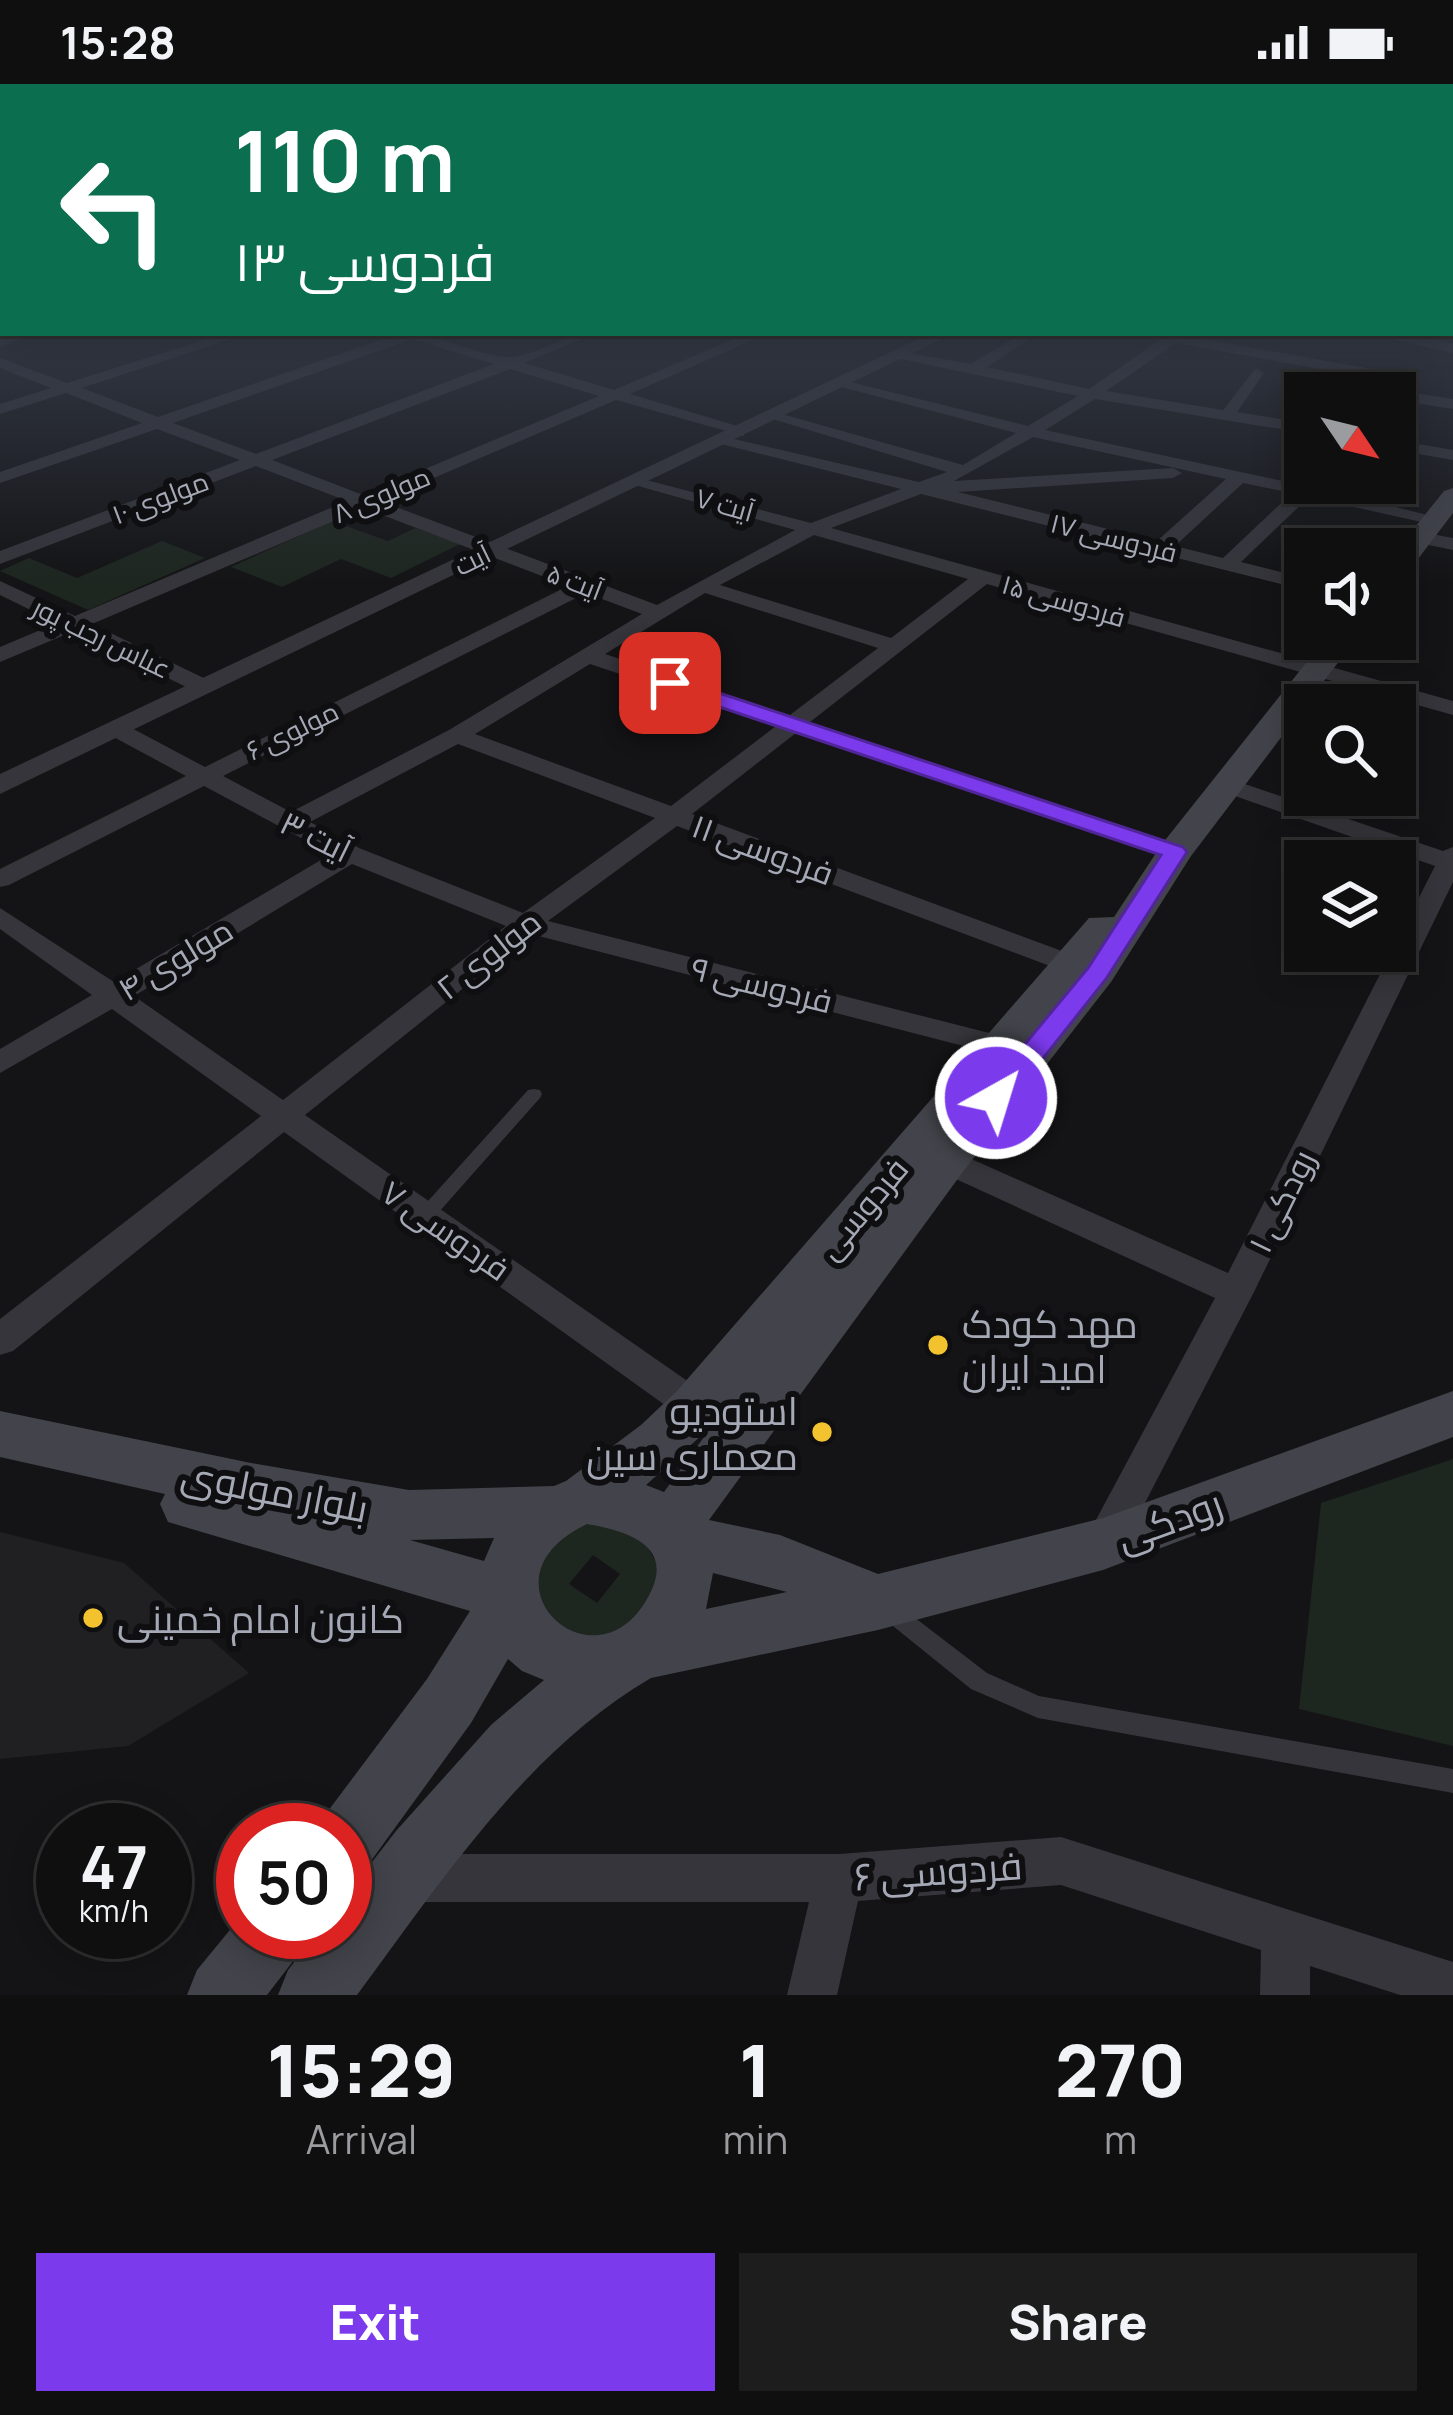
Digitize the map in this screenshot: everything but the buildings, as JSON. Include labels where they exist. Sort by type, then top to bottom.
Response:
[{"type":"main road","points":[[1416,543],[1453,496]]},
{"type":"main road","name":"فردوسی","points":[[675,1534],[729,1445],[946,1161],[1097,974],[1175,852],[1325,660]]},
{"type":"main road","name":"فردوسی","points":[[570,1505],[660,1442],[696,1407],[1068,963],[1175,852]]},
{"type":"main road","name":"رودکی","points":[[627,1657],[1103,1544],[1453,1414]]},
{"type":"main road","name":"بلوار مولوی","points":[[0,1434],[251,1488],[409,1515],[570,1505]]},
{"type":"main road","name":"بلوار مولوی","points":[[0,1460],[237,1515],[508,1599]]},
{"type":"main road","points":[[313,1995],[513,1747],[669,1627],[684,1598],[687,1568],[675,1534],[648,1509],[619,1499],[570,1505],[528,1533],[512,1562],[508,1599],[449,1701],[372,1805]]},
{"type":"main road","points":[[675,1534],[780,1562],[878,1601]]},
{"type":"main road","points":[[508,1599],[521,1630],[545,1652],[575,1664],[627,1657]]},
{"type":"main road","points":[[223,1995],[252,1959]]},
{"type":"street","name":"آیت ۵","points":[[109,404],[658,613]]},
{"type":"street","points":[[0,478],[211,404]]},
{"type":"street","name":"مولوی ۱۰","points":[[0,558],[402,404]]},
{"type":"street","name":"مولوی ۸","points":[[0,655],[593,404]]},
{"type":"street","name":"فردوسی ۱۷","points":[[641,404],[730,436],[924,489],[1284,579]]},
{"type":"street","name":"آیت","points":[[0,785],[796,404]]},
{"type":"street","points":[[920,404],[1284,483]]},
{"type":"street","points":[[289,823],[457,735],[703,586],[812,529],[965,471],[1076,404]]},
{"type":"street","points":[[1161,404],[1284,424]]},
{"type":"street","points":[[1228,414],[1235,404]]},
{"type":"street","points":[[771,416],[965,471]]},
{"type":"street","points":[[1416,449],[1453,455]]},
{"type":"street","points":[[924,489],[1209,470]]},
{"type":"street","points":[[1160,549],[1238,477]]},
{"type":"street","name":"آیت ۷","points":[[638,480],[812,529]]},
{"type":"street","points":[[1228,566],[1292,504]]},
{"type":"street","points":[[1359,504],[1428,528],[1453,544]]},
{"type":"street","name":"فردوسی ۱۵","points":[[812,529],[1453,708]]},
{"type":"street","name":"مولوی ۲","points":[[0,1340],[526,924],[674,816],[982,577]]},
{"type":"street","name":"مولوی ۶","points":[[0,879],[586,585]]},
{"type":"street","points":[[703,586],[894,646]]},
{"type":"street","name":"عباس رجب پور","points":[[0,587],[204,687]]},
{"type":"street","points":[[589,656],[1175,852]]},
{"type":"street","name":"آیت ۳","points":[[116,729],[350,854],[526,924]]},
{"type":"street","name":"فردوسی ۱۱","points":[[457,735],[1068,963]]},
{"type":"street","points":[[1227,785],[1451,859]]},
{"type":"street","name":"مولوی ۴","points":[[3,1056],[350,854]]},
{"type":"street","name":"رودکی ۱","points":[[1103,1544],[1236,1292],[1451,859]]},
{"type":"street","name":"فردوسی ۷","points":[[0,916],[696,1407]]},
{"type":"street","name":"فردوسی ۹","points":[[526,924],[998,1045]]},
{"type":"street","points":[[946,1161],[1236,1292]]},
{"type":"street","name":"فردوسی ۶","points":[[403,1878],[839,1878],[1061,1862],[1453,1987]]},
{"type":"street","points":[[812,1995],[839,1878]]},
{"type":"street","points":[[1285,1995],[1286,1934]]},
{"type":"lane","points":[[425,1216],[534,1094]]},
{"type":"lane","points":[[878,1601],[979,1681],[1038,1708],[1453,1781]]},
{"type":"shaded area","points":[[332,521],[388,541],[415,528],[460,544],[391,578],[341,559],[282,587],[231,567]]},
{"type":"shaded area","points":[[162,541],[205,558],[88,610],[0,571],[29,558],[77,578]]},
{"type":"shaded area","points":[[1453,1459],[1453,1746],[1299,1709],[1321,1503]]},
{"type":"shaded area","points":[[589,1521],[636,1530],[647,1546],[659,1581],[631,1630],[580,1640],[540,1612],[540,1565],[550,1547]],"holes":[[[593,1555],[620,1574],[597,1603],[569,1584]]]},
{"type":"shaded area","name":"کانون امام خمینی","points":[[0,1532],[124,1563],[249,1673],[128,1746],[0,1759]]},
{"type":"place","name":"مهد کودک امید ایران","points":[[938,1345]]},
{"type":"place","name":"استودیو معماری سین","points":[[822,1432]]},
{"type":"place","name":"کانون امام خمینی","points":[[93,1618]]},
{"type":"route","points":[[670,683],[1175,852],[1097,974],[996,1098]]}]
